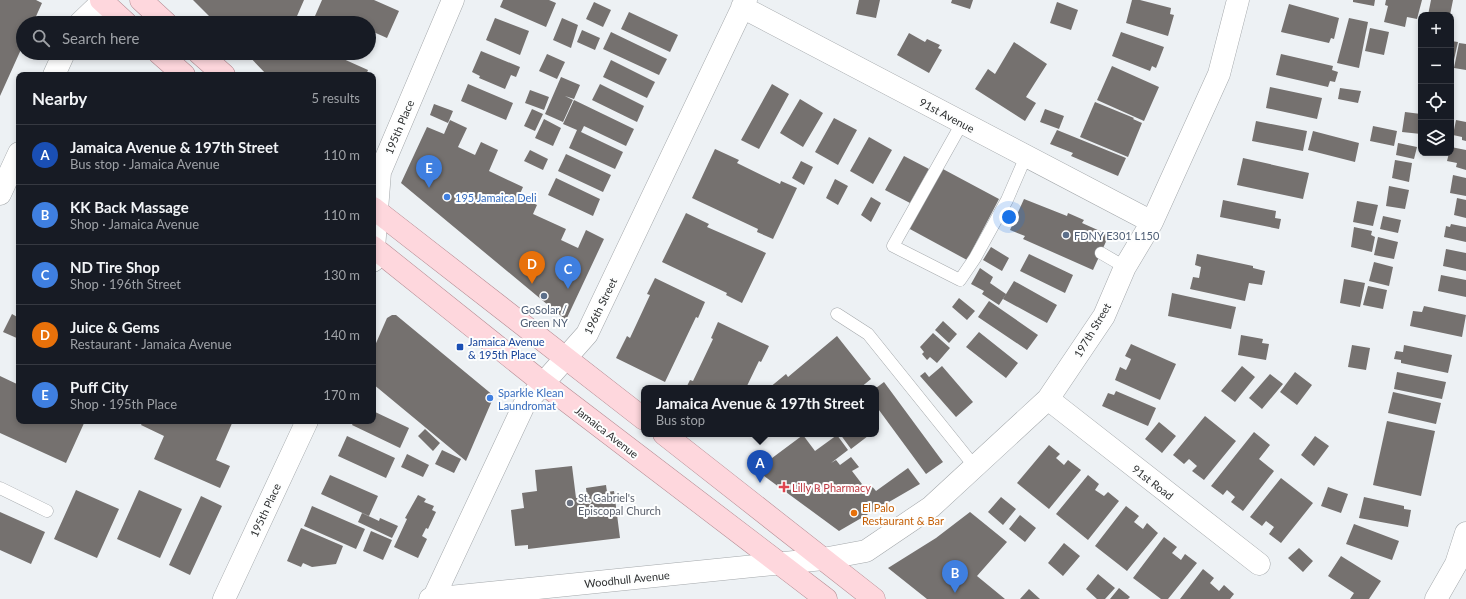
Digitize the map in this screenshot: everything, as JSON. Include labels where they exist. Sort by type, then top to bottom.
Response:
[{"type":"main road","points":[[141,0],[158,16]]},
{"type":"main road","points":[[95,8],[112,16]]},
{"type":"main road","points":[[167,60],[181,72]]},
{"type":"main road","points":[[208,60],[221,72]]},
{"type":"main road","points":[[376,210],[641,417]]},
{"type":"main road","name":"Jamaica Avenue","points":[[376,254],[826,599]]},
{"type":"main road","points":[[668,437],[874,599]]},
{"type":"street","name":"195th Place","points":[[376,202],[380,172],[453,0]]},
{"type":"street","name":"197th Street","points":[[823,559],[866,551],[931,507],[1048,399],[1104,316],[1125,267],[1152,222],[1219,74],[1238,0]]},
{"type":"street","name":"91st Avenue","points":[[744,4],[962,123],[1152,222]]},
{"type":"street","name":"196th Street","points":[[433,599],[524,405],[587,334],[744,4]]},
{"type":"street","points":[[55,72],[61,60]]},
{"type":"street","points":[[0,194],[16,159]]},
{"type":"street","name":"91st Road","points":[[1048,399],[1259,564]]},
{"type":"street","name":"195th Place","points":[[224,599],[306,424]]},
{"type":"street","points":[[1436,599],[1456,564],[1466,533]]},
{"type":"street","name":"Woodhull Avenue","points":[[430,599],[823,559]]},
{"type":"lane","points":[[962,123],[893,246],[960,280],[975,258],[1006,200],[1026,156]]},
{"type":"lane","points":[[1101,253],[1125,267]]},
{"type":"lane","points":[[837,314],[868,334],[975,467]]},
{"type":"lane","points":[[0,488],[47,511]]},
{"type":"building","points":[[0,0],[36,0],[42,3],[36,16],[16,16],[16,60],[0,96]]},
{"type":"building","points":[[193,0],[304,0],[297,16],[209,16]]},
{"type":"building","points":[[322,0],[374,0],[399,11],[387,38],[376,33],[376,16],[315,16]]},
{"type":"building","points":[[503,0],[549,0],[556,3],[546,27],[500,7]]},
{"type":"building","points":[[859,0],[880,0],[876,18],[856,14]]},
{"type":"building","points":[[952,0],[973,0],[970,9],[951,3]]},
{"type":"building","points":[[1132,0],[1140,0],[1171,8],[1170,14],[1174,15],[1168,36],[1126,23]]},
{"type":"building","points":[[1353,0],[1375,0],[1374,6],[1353,2]]},
{"type":"building","points":[[1386,0],[1422,0],[1417,19],[1407,17],[1405,27],[1384,22],[1388,6],[1385,5]]},
{"type":"building","points":[[1431,0],[1453,0],[1451,12],[1429,12]]},
{"type":"building","points":[[594,2],[611,10],[603,27],[586,19]]},
{"type":"building","points":[[1057,2],[1078,10],[1071,30],[1050,23]]},
{"type":"building","points":[[1289,4],[1339,18],[1334,39],[1331,38],[1329,43],[1281,32]]},
{"type":"building","points":[[629,12],[678,35],[670,52],[621,29]]},
{"type":"building","points":[[495,18],[529,31],[520,55],[486,40]]},
{"type":"building","points":[[562,18],[578,25],[571,48],[553,40]]},
{"type":"building","points":[[1349,18],[1368,22],[1359,68],[1337,63]]},
{"type":"building","points":[[1370,28],[1389,32],[1384,55],[1365,51]]},
{"type":"building","points":[[582,30],[600,38],[595,50],[577,42]]},
{"type":"building","points":[[611,32],[667,59],[659,75],[603,49]]},
{"type":"building","points":[[1121,32],[1164,47],[1156,68],[1152,66],[1150,71],[1112,56]]},
{"type":"building","points":[[909,33],[925,42],[927,39],[940,45],[938,48],[942,50],[929,73],[897,55]]},
{"type":"building","points":[[1454,41],[1458,42],[1454,60]]},
{"type":"building","points":[[1014,42],[1047,64],[1026,97],[1036,103],[1025,121],[975,89],[988,69],[995,74]]},
{"type":"building","points":[[1459,43],[1466,44],[1466,70],[1454,68]]},
{"type":"building","points":[[481,51],[520,67],[516,77],[511,75],[505,89],[479,78],[480,76],[472,72]]},
{"type":"building","points":[[547,54],[565,62],[557,79],[539,71]]},
{"type":"building","points":[[1281,54],[1333,66],[1332,70],[1338,72],[1335,82],[1330,81],[1328,87],[1276,75]]},
{"type":"building","points":[[253,60],[346,60],[368,70],[367,72],[264,72]]},
{"type":"building","points":[[611,60],[655,82],[647,98],[603,77]]},
{"type":"building","points":[[1112,66],[1159,87],[1144,121],[1097,100]]},
{"type":"building","points":[[561,77],[580,85],[574,99],[565,96],[573,100],[563,122],[545,114]]},
{"type":"building","points":[[468,84],[513,103],[506,120],[461,101]]},
{"type":"building","points":[[600,84],[644,106],[637,122],[592,100]]},
{"type":"building","points":[[772,84],[789,94],[759,149],[741,140]]},
{"type":"building","points":[[1270,87],[1322,98],[1317,119],[1266,108]]},
{"type":"building","points":[[1340,88],[1361,91],[1358,103],[1338,99]]},
{"type":"building","points":[[530,90],[549,97],[544,110],[525,103]]},
{"type":"building","points":[[800,99],[823,113],[803,147],[780,133]]},
{"type":"building","points":[[574,100],[634,129],[626,146],[584,126],[581,132],[623,152],[615,169],[569,148],[577,130],[563,124]]},
{"type":"building","points":[[1095,102],[1134,118],[1133,119],[1142,123],[1128,157],[1080,137]]},
{"type":"building","points":[[434,104],[453,111],[448,123],[430,115]]},
{"type":"building","points":[[532,109],[543,114],[535,131],[524,126]]},
{"type":"building","points":[[1045,109],[1064,116],[1059,129],[1040,122]]},
{"type":"building","points":[[1405,112],[1418,114],[1418,134],[1402,132]]},
{"type":"building","points":[[834,118],[857,130],[838,165],[815,152]]},
{"type":"building","points":[[544,119],[561,128],[553,146],[535,138]]},
{"type":"building","points":[[450,120],[467,128],[458,147],[475,155],[481,142],[498,150],[489,171],[523,187],[519,196],[537,205],[533,214],[566,229],[561,240],[578,248],[586,230],[604,239],[566,320],[401,183],[427,127],[444,134]]},
{"type":"building","points":[[1456,120],[1466,122],[1466,141],[1462,140],[1462,137],[1454,135]]},
{"type":"building","points":[[1256,121],[1307,131],[1303,151],[1252,141]]},
{"type":"building","points":[[1373,126],[1397,131],[1394,146],[1370,141]]},
{"type":"building","points":[[1057,130],[1126,158],[1118,176],[1071,156],[1073,153],[1050,144]]},
{"type":"building","points":[[1313,131],[1359,143],[1355,162],[1308,150]]},
{"type":"building","points":[[869,137],[892,150],[873,184],[850,171]]},
{"type":"building","points":[[1398,143],[1417,147],[1414,159],[1396,155]]},
{"type":"building","points":[[1454,148],[1466,150],[1466,170],[1456,167],[1457,163],[1447,161],[1448,156],[1454,156]]},
{"type":"building","points":[[715,149],[739,160],[737,163],[780,184],[781,181],[797,188],[773,239],[757,232],[758,229],[692,198]]},
{"type":"building","points":[[530,150],[548,159],[543,170],[524,161]]},
{"type":"building","points":[[566,154],[611,175],[603,192],[558,171]]},
{"type":"building","points":[[904,156],[929,169],[910,203],[885,190]]},
{"type":"building","points":[[1243,158],[1309,173],[1303,199],[1237,185]]},
{"type":"building","points":[[1395,160],[1412,163],[1409,182],[1392,178]]},
{"type":"building","points":[[801,161],[813,167],[804,185],[792,178]]},
{"type":"building","points":[[941,168],[999,199],[967,260],[908,228]]},
{"type":"building","points":[[1453,175],[1466,178],[1466,196],[1450,193]]},
{"type":"building","points":[[556,178],[600,199],[593,216],[548,195]]},
{"type":"building","points":[[835,179],[848,186],[838,205],[826,198]]},
{"type":"building","points":[[1389,186],[1409,190],[1405,209],[1386,206]]},
{"type":"building","points":[[871,197],[881,203],[871,222],[861,215]]},
{"type":"building","points":[[1457,198],[1466,200],[1466,218],[1454,215]]},
{"type":"building","name":"FDNY E301 L150","points":[[1024,199],[1067,216],[1068,213],[1084,220],[1082,223],[1109,235],[1093,270],[1023,239],[1025,236],[1010,230]]},
{"type":"building","points":[[1223,200],[1276,211],[1275,218],[1281,219],[1279,229],[1220,217]]},
{"type":"building","points":[[1357,201],[1378,205],[1373,226],[1353,222]]},
{"type":"building","points":[[686,213],[709,224],[707,227],[766,253],[742,303],[726,295],[727,293],[662,262]]},
{"type":"building","points":[[1383,216],[1401,220],[1398,233],[1380,229]]},
{"type":"building","points":[[1451,224],[1466,227],[1466,242],[1444,237],[1446,226],[1450,227]]},
{"type":"building","points":[[1354,227],[1372,231],[1371,235],[1375,237],[1372,252],[1351,247]]},
{"type":"building","points":[[1378,237],[1398,242],[1394,259],[1374,255]]},
{"type":"building","points":[[991,247],[1009,258],[1002,271],[983,260]]},
{"type":"building","points":[[1446,249],[1466,253],[1466,271],[1443,266]]},
{"type":"building","points":[[1029,254],[1073,275],[1065,293],[1020,271]]},
{"type":"building","points":[[1197,254],[1253,266],[1253,268],[1265,271],[1262,285],[1249,283],[1245,301],[1190,289],[1193,277],[1199,278],[1201,267],[1195,265]]},
{"type":"building","points":[[1374,262],[1393,267],[1389,286],[1369,281]]},
{"type":"building","points":[[980,268],[993,277],[990,283],[1006,294],[999,305],[982,294],[984,291],[971,284]]},
{"type":"building","points":[[1441,275],[1466,280],[1466,297],[1438,291]]},
{"type":"building","points":[[655,278],[705,302],[698,318],[696,317],[665,382],[616,358],[627,336],[630,338],[650,295],[647,294]]},
{"type":"building","points":[[1344,279],[1365,283],[1360,307],[1340,303]]},
{"type":"building","points":[[1014,281],[1057,305],[1047,323],[1003,299]]},
{"type":"building","points":[[1368,286],[1387,290],[1383,309],[1363,305]]},
{"type":"building","points":[[1172,293],[1236,307],[1231,329],[1168,316]]},
{"type":"building","points":[[959,298],[975,311],[967,320],[952,307]]},
{"type":"building","points":[[989,301],[1038,335],[1027,350],[978,317]]},
{"type":"building","points":[[1424,306],[1466,315],[1462,337],[1410,326],[1413,311],[1422,312]]},
{"type":"building","points":[[12,314],[16,316],[16,338],[3,332]]},
{"type":"building","points":[[392,315],[396,315],[494,396],[466,461],[376,386],[376,343],[387,318]]},
{"type":"building","points":[[943,321],[957,334],[949,343],[935,330]]},
{"type":"building","points":[[718,322],[769,346],[761,362],[759,361],[747,385],[688,385],[690,380],[693,381],[713,339],[711,338]]},
{"type":"building","points":[[979,332],[1018,363],[1006,378],[966,347]]},
{"type":"building","points":[[933,333],[950,348],[937,363],[930,357],[927,360],[922,354],[924,352],[920,347]]},
{"type":"building","points":[[1241,335],[1263,339],[1262,343],[1269,344],[1266,360],[1238,355]]},
{"type":"building","points":[[837,336],[871,379],[864,385],[773,385],[786,374],[788,377]]},
{"type":"building","points":[[1131,344],[1176,364],[1160,400],[1115,380],[1120,367],[1126,370],[1129,364],[1131,359],[1125,356]]},
{"type":"building","points":[[1352,345],[1370,348],[1366,370],[1348,367]]},
{"type":"building","points":[[1404,345],[1452,355],[1448,373],[1401,363],[1401,360],[1394,359],[1396,351],[1403,352]]},
{"type":"building","points":[[942,366],[973,402],[956,417],[920,376],[925,372],[929,377]]},
{"type":"building","points":[[1242,366],[1255,377],[1235,402],[1221,391]]},
{"type":"building","points":[[1295,372],[1312,385],[1297,405],[1280,392]]},
{"type":"building","points":[[1397,372],[1446,382],[1442,399],[1394,389]]},
{"type":"building","points":[[1270,374],[1283,384],[1262,409],[1249,398]]},
{"type":"building","points":[[0,376],[16,384],[16,424],[84,424],[66,463],[0,433]]},
{"type":"building","points":[[884,382],[943,462],[926,474],[879,410],[879,386]]},
{"type":"building","points":[[1116,391],[1156,408],[1148,426],[1102,406],[1108,393],[1114,395]]},
{"type":"building","points":[[1393,392],[1441,403],[1436,424],[1388,413]]},
{"type":"building","points":[[376,412],[409,428],[400,448],[352,425],[376,424]]},
{"type":"building","points":[[1205,416],[1236,441],[1204,480],[1192,471],[1197,466],[1189,459],[1184,464],[1173,455]]},
{"type":"building","points":[[1387,421],[1435,431],[1421,496],[1373,485]]},
{"type":"building","points":[[1159,422],[1176,436],[1162,453],[1145,439]]},
{"type":"building","points":[[232,424],[216,460],[230,466],[220,488],[154,459],[164,436],[141,425]]},
{"type":"building","points":[[425,429],[440,443],[433,451],[418,436]]},
{"type":"building","points":[[1254,432],[1270,445],[1259,459],[1274,471],[1243,511],[1231,502],[1235,497],[1227,490],[1223,495],[1211,486]]},
{"type":"building","points":[[347,436],[395,458],[386,478],[338,456]]},
{"type":"building","points":[[1315,436],[1329,446],[1314,466],[1301,455]]},
{"type":"building","points":[[800,437],[804,437],[815,451],[834,437],[838,437],[848,450],[831,463],[836,460],[840,465],[851,457],[859,467],[852,471],[865,488],[870,484],[876,491],[908,468],[920,484],[839,531],[756,470]]},
{"type":"building","points":[[842,437],[867,437],[851,449]]},
{"type":"building","points":[[1049,445],[1060,454],[1056,458],[1064,465],[1068,460],[1081,470],[1049,509],[1017,483]]},
{"type":"building","points":[[442,450],[461,459],[454,473],[435,464]]},
{"type":"building","points":[[407,454],[429,465],[423,477],[401,467]]},
{"type":"building","name":"St. Gabriel's Episcopal Church","points":[[572,466],[576,498],[587,497],[586,488],[606,485],[607,492],[614,491],[620,538],[528,549],[528,545],[515,546],[511,510],[524,508],[522,493],[537,491],[535,470]]},
{"type":"building","points":[[330,475],[378,496],[369,516],[321,494]]},
{"type":"building","points":[[1088,475],[1099,484],[1095,490],[1104,496],[1108,492],[1119,501],[1088,540],[1056,514]]},
{"type":"building","points":[[1281,478],[1313,503],[1281,543],[1269,534],[1274,527],[1266,521],[1262,526],[1250,517]]},
{"type":"building","points":[[1328,487],[1348,494],[1341,513],[1321,506]]},
{"type":"building","points":[[76,490],[119,509],[97,558],[54,539]]},
{"type":"building","points":[[139,490],[182,509],[160,558],[117,539]]},
{"type":"building","points":[[418,495],[426,499],[424,502],[434,506],[432,510],[436,512],[428,529],[426,528],[422,536],[427,539],[418,558],[394,547],[407,519],[405,518]]},
{"type":"building","points":[[201,496],[222,506],[190,575],[169,565]]},
{"type":"building","points":[[1001,497],[1016,509],[1003,525],[988,512]]},
{"type":"building","points":[[1364,497],[1404,506],[1404,509],[1411,510],[1408,527],[1359,518]]},
{"type":"building","points":[[312,506],[365,529],[356,549],[304,526]]},
{"type":"building","points":[[1126,506],[1139,516],[1134,522],[1143,529],[1147,523],[1158,533],[1127,571],[1095,546]]},
{"type":"building","points":[[0,512],[45,532],[31,564],[0,550]]},
{"type":"building","points":[[970,512],[1007,542],[977,576],[1005,599],[927,599],[888,568],[936,538]]},
{"type":"building","points":[[362,513],[379,521],[380,518],[398,526],[392,538],[358,522]]},
{"type":"building","points":[[1020,515],[1036,528],[1025,542],[1009,529]]},
{"type":"building","points":[[1354,524],[1399,541],[1392,560],[1346,544]]},
{"type":"building","points":[[301,528],[343,546],[336,564],[312,567],[303,563],[301,567],[287,561]]},
{"type":"building","points":[[371,531],[392,540],[383,560],[363,551]]},
{"type":"building","points":[[1164,537],[1177,547],[1172,553],[1181,560],[1185,554],[1197,563],[1168,599],[1161,599],[1133,578]]},
{"type":"building","points":[[1064,543],[1080,556],[1063,576],[1048,563]]},
{"type":"building","points":[[1299,548],[1313,561],[1303,572],[1288,558]]},
{"type":"building","points":[[1341,556],[1381,581],[1369,599],[1350,599],[1354,593],[1328,576]]},
{"type":"building","points":[[1203,569],[1214,578],[1210,583],[1219,591],[1224,585],[1234,594],[1230,599],[1180,599]]},
{"type":"building","points":[[1098,574],[1115,588],[1105,599],[1097,599],[1086,589]]},
{"type":"building","points":[[1119,588],[1130,597],[1128,599],[1110,599]]},
{"type":"building","points":[[1029,589],[1040,599],[1020,599]]},
{"type":"place","name":"Puff City","points":[[429,188]]},
{"type":"place","name":"195 Jamaica Deli","points":[[447,197]]},
{"type":"place","name":"FDNY E301 L150","points":[[1066,235]]},
{"type":"place","name":"Juice & Gems","points":[[532,284]]},
{"type":"place","name":"ND Tire Shop","points":[[568,289]]},
{"type":"place","name":"GoSolar / Green NY","points":[[544,296]]},
{"type":"place","name":"Jamaica Avenue & 195th Place","points":[[460,347]]},
{"type":"place","name":"Sparkle Klean Laundromat","points":[[490,398]]},
{"type":"place","name":"Jamaica Avenue & 197th Street","points":[[760,483]]},
{"type":"place","name":"Lilly ℞ Pharmacy","points":[[784,487]]},
{"type":"place","name":"St. Gabriel's Episcopal Church","points":[[570,503]]},
{"type":"place","name":"El Palo Restaurant & Bar","points":[[854,513]]},
{"type":"place","name":"KK Back Massage","points":[[955,593]]}]
